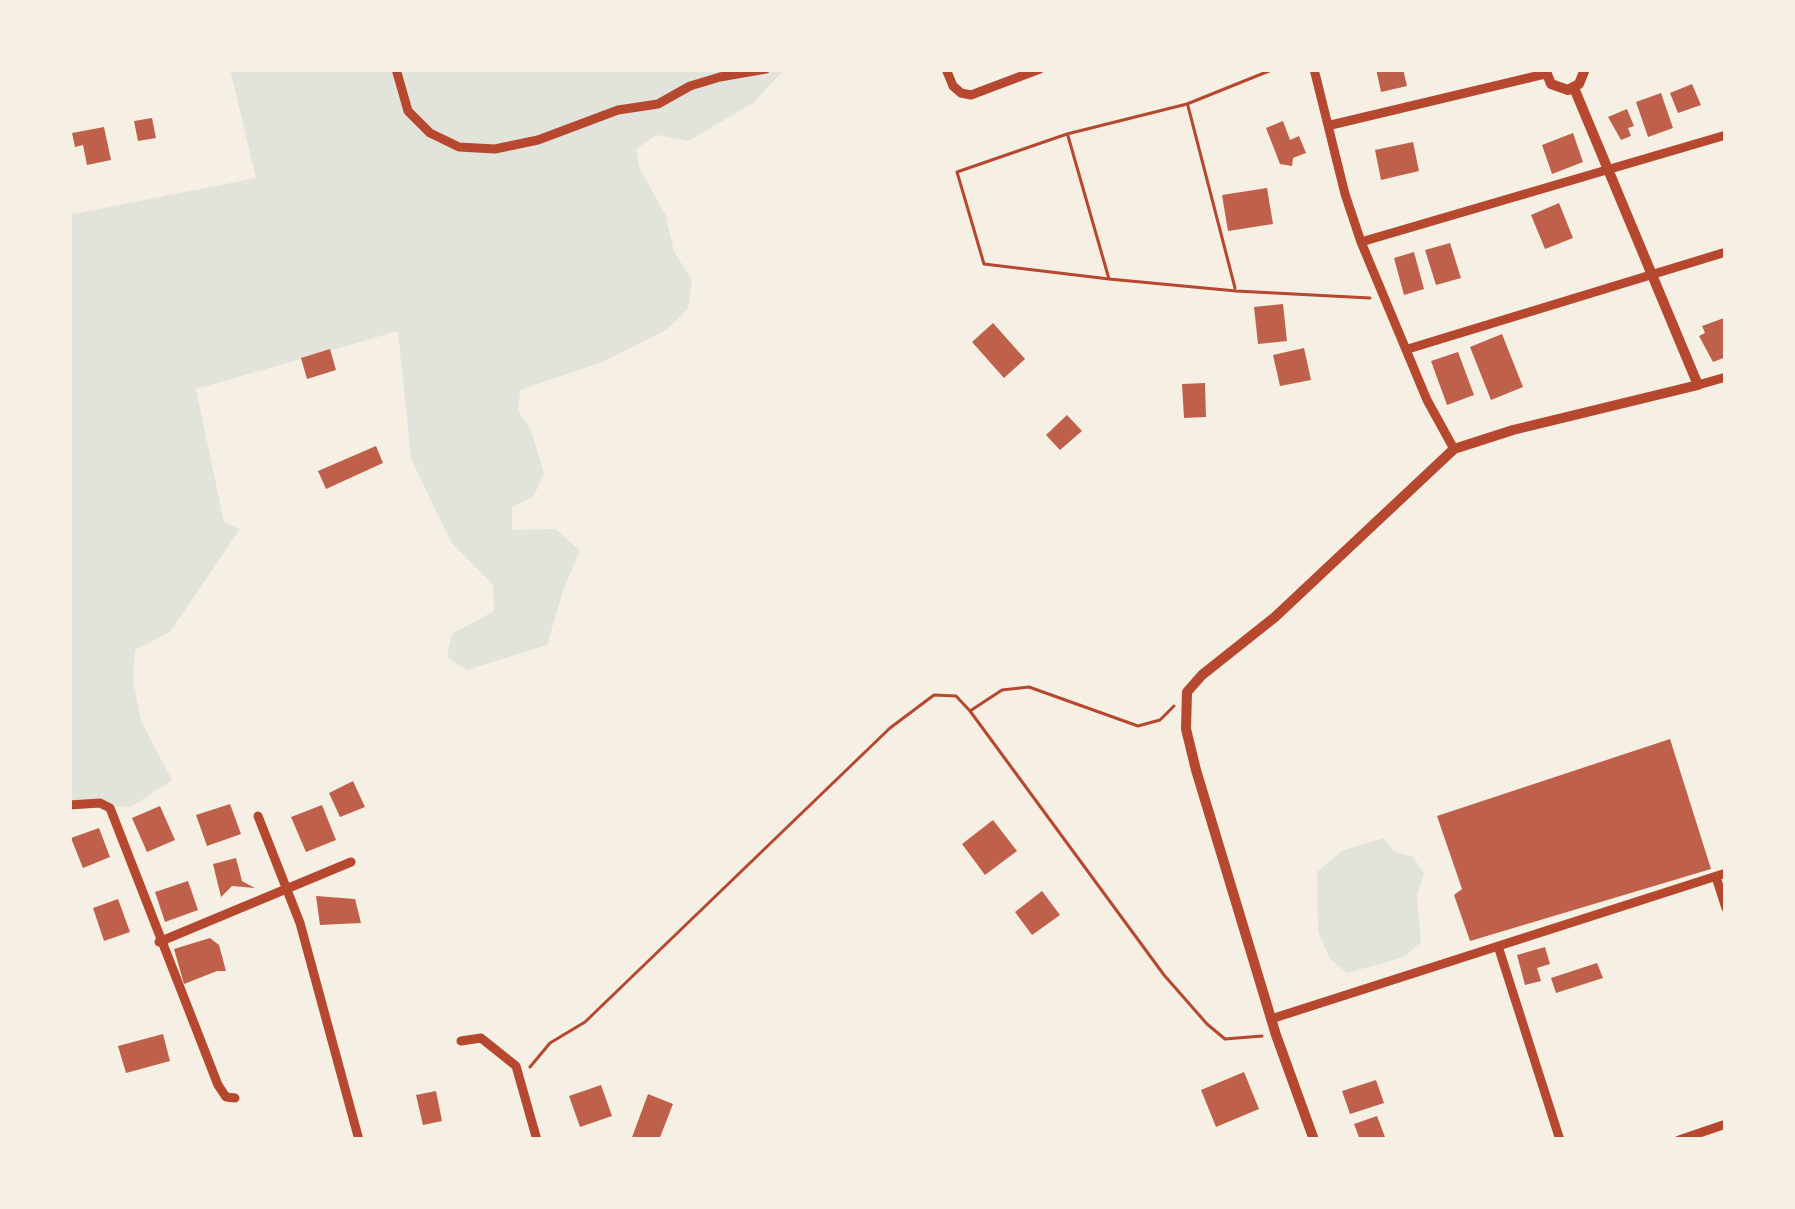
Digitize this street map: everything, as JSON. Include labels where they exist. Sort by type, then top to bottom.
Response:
[{"type":"street","points":[[396,69],[408,111],[430,133],[460,147],[495,149],[538,140],[618,110],[658,104],[720,76],[766,69]]},
{"type":"street","points":[[946,69],[953,86],[971,94],[1040,69]]},
{"type":"street","points":[[1314,69],[1361,242],[1427,400],[1454,449]]},
{"type":"street","points":[[1330,124],[1545,71],[1556,88],[1574,88],[1585,69]]},
{"type":"street","points":[[1574,88],[1698,385]]},
{"type":"street","points":[[1361,242],[1726,135]]},
{"type":"street","points":[[1408,349],[1726,252]]},
{"type":"street","points":[[1314,1140],[1276,1034],[1196,770],[1186,729],[1188,692],[1454,449],[1726,377]]},
{"type":"street","points":[[69,805],[100,803],[110,808],[218,1085],[226,1097],[235,1098]]},
{"type":"street","points":[[258,816],[287,886],[359,1140]]},
{"type":"street","points":[[159,941],[352,862]]},
{"type":"street","points":[[1271,1018],[1721,875],[1726,908]]},
{"type":"street","points":[[1498,946],[1560,1140]]},
{"type":"street","points":[[461,1041],[484,1040],[514,1064],[537,1140]]},
{"type":"street","points":[[1679,1140],[1726,1124]]},
{"type":"path","points":[[1274,69],[1187,104],[1067,134],[957,172],[984,264],[1236,291],[1385,299]]},
{"type":"path","points":[[1187,104],[1236,291]]},
{"type":"path","points":[[1067,134],[1109,279]]},
{"type":"path","points":[[970,711],[1002,690],[1029,687],[1138,726],[1160,720],[1188,692]]},
{"type":"path","points":[[520,1077],[550,1043],[585,1022],[890,728],[934,695],[956,696],[970,711],[1164,975],[1207,1024],[1225,1039],[1276,1034]]},
{"type":"shaded area","points":[[230,69],[785,69],[753,103],[688,141],[657,135],[636,149],[639,167],[666,216],[674,252],[692,280],[688,309],[666,330],[602,362],[520,390],[518,411],[530,428],[544,473],[534,496],[512,507],[512,530],[556,529],[580,551],[547,645],[467,670],[447,657],[452,634],[494,611],[493,585],[451,542],[411,459],[398,331],[196,389],[224,522],[240,529],[170,632],[135,650],[133,679],[141,721],[172,780],[131,807],[69,804],[69,215],[256,178]]},
{"type":"shaded area","points":[[1383,838],[1395,852],[1413,857],[1424,873],[1417,895],[1421,942],[1404,957],[1347,973],[1330,959],[1318,931],[1317,872],[1342,851]]},
{"type":"building","points":[[1376,69],[1403,69],[1407,86],[1381,92]]},
{"type":"building","points":[[1692,84],[1701,105],[1678,113],[1670,93]]},
{"type":"building","points":[[1661,93],[1673,128],[1648,137],[1636,102]]},
{"type":"building","points":[[1627,109],[1634,126],[1628,128],[1631,136],[1621,140],[1608,117]]},
{"type":"building","points":[[152,118],[156,138],[138,141],[134,121]]},
{"type":"building","points":[[1283,121],[1290,140],[1299,136],[1306,153],[1293,158],[1292,166],[1280,164],[1266,128]]},
{"type":"building","points":[[104,127],[111,160],[87,165],[83,145],[75,147],[72,133]]},
{"type":"building","points":[[1573,133],[1583,162],[1552,174],[1542,145]]},
{"type":"building","points":[[1413,142],[1419,171],[1381,180],[1375,150]]},
{"type":"building","points":[[1267,188],[1273,224],[1228,231],[1222,195]]},
{"type":"building","points":[[1559,203],[1573,238],[1545,249],[1531,215]]},
{"type":"building","points":[[1450,243],[1461,278],[1436,285],[1425,250]]},
{"type":"building","points":[[1414,252],[1424,289],[1404,295],[1394,258]]},
{"type":"building","points":[[1283,304],[1287,341],[1258,344],[1254,307]]},
{"type":"building","points":[[1724,318],[1726,357],[1713,362],[1699,336],[1705,333],[1702,326]]},
{"type":"building","points":[[993,323],[1025,359],[1004,378],[972,342]]},
{"type":"building","points":[[1502,334],[1523,387],[1491,400],[1470,347]]},
{"type":"building","points":[[1304,348],[1311,380],[1280,386],[1273,355]]},
{"type":"building","points":[[330,349],[336,370],[307,379],[301,358]]},
{"type":"building","points":[[1458,352],[1474,395],[1447,405],[1431,361]]},
{"type":"building","points":[[1205,383],[1206,417],[1184,418],[1182,384]]},
{"type":"building","points":[[1067,415],[1082,431],[1060,450],[1046,435]]},
{"type":"building","points":[[376,446],[383,463],[326,489],[318,471]]},
{"type":"building","points":[[1670,739],[1711,869],[1470,941],[1454,895],[1462,889],[1437,816]]},
{"type":"building","points":[[353,781],[365,807],[340,817],[329,793]]},
{"type":"building","points":[[230,804],[241,834],[207,846],[196,815]]},
{"type":"building","points":[[322,805],[336,840],[306,852],[291,817]]},
{"type":"building","points":[[160,806],[175,840],[147,852],[132,818]]},
{"type":"building","points":[[993,820],[1017,851],[985,875],[962,844]]},
{"type":"building","points":[[99,828],[110,857],[83,868],[71,838]]},
{"type":"building","points":[[236,858],[242,881],[255,888],[232,886],[221,897],[213,864]]},
{"type":"building","points":[[188,881],[198,910],[165,922],[155,892]]},
{"type":"building","points":[[1042,891],[1060,915],[1032,935],[1015,912]]},
{"type":"building","points":[[316,896],[355,899],[361,923],[320,925]]},
{"type":"building","points":[[118,899],[130,932],[104,941],[93,908]]},
{"type":"building","points":[[210,938],[219,945],[226,971],[184,984],[174,949]]},
{"type":"building","points":[[1545,947],[1550,964],[1537,968],[1541,981],[1525,985],[1517,955]]},
{"type":"building","points":[[1597,963],[1603,978],[1556,993],[1551,978]]},
{"type":"building","points":[[163,1034],[170,1061],[126,1073],[118,1046]]},
{"type":"building","points":[[1244,1072],[1259,1109],[1216,1127],[1201,1090]]},
{"type":"building","points":[[1376,1080],[1384,1103],[1350,1114],[1342,1091]]},
{"type":"building","points":[[601,1085],[612,1116],[580,1127],[569,1096]]},
{"type":"building","points":[[436,1091],[442,1121],[423,1125],[416,1095]]},
{"type":"building","points":[[648,1094],[673,1104],[659,1140],[631,1140]]},
{"type":"building","points":[[1377,1116],[1385,1137],[1360,1140],[1354,1124]]}]
